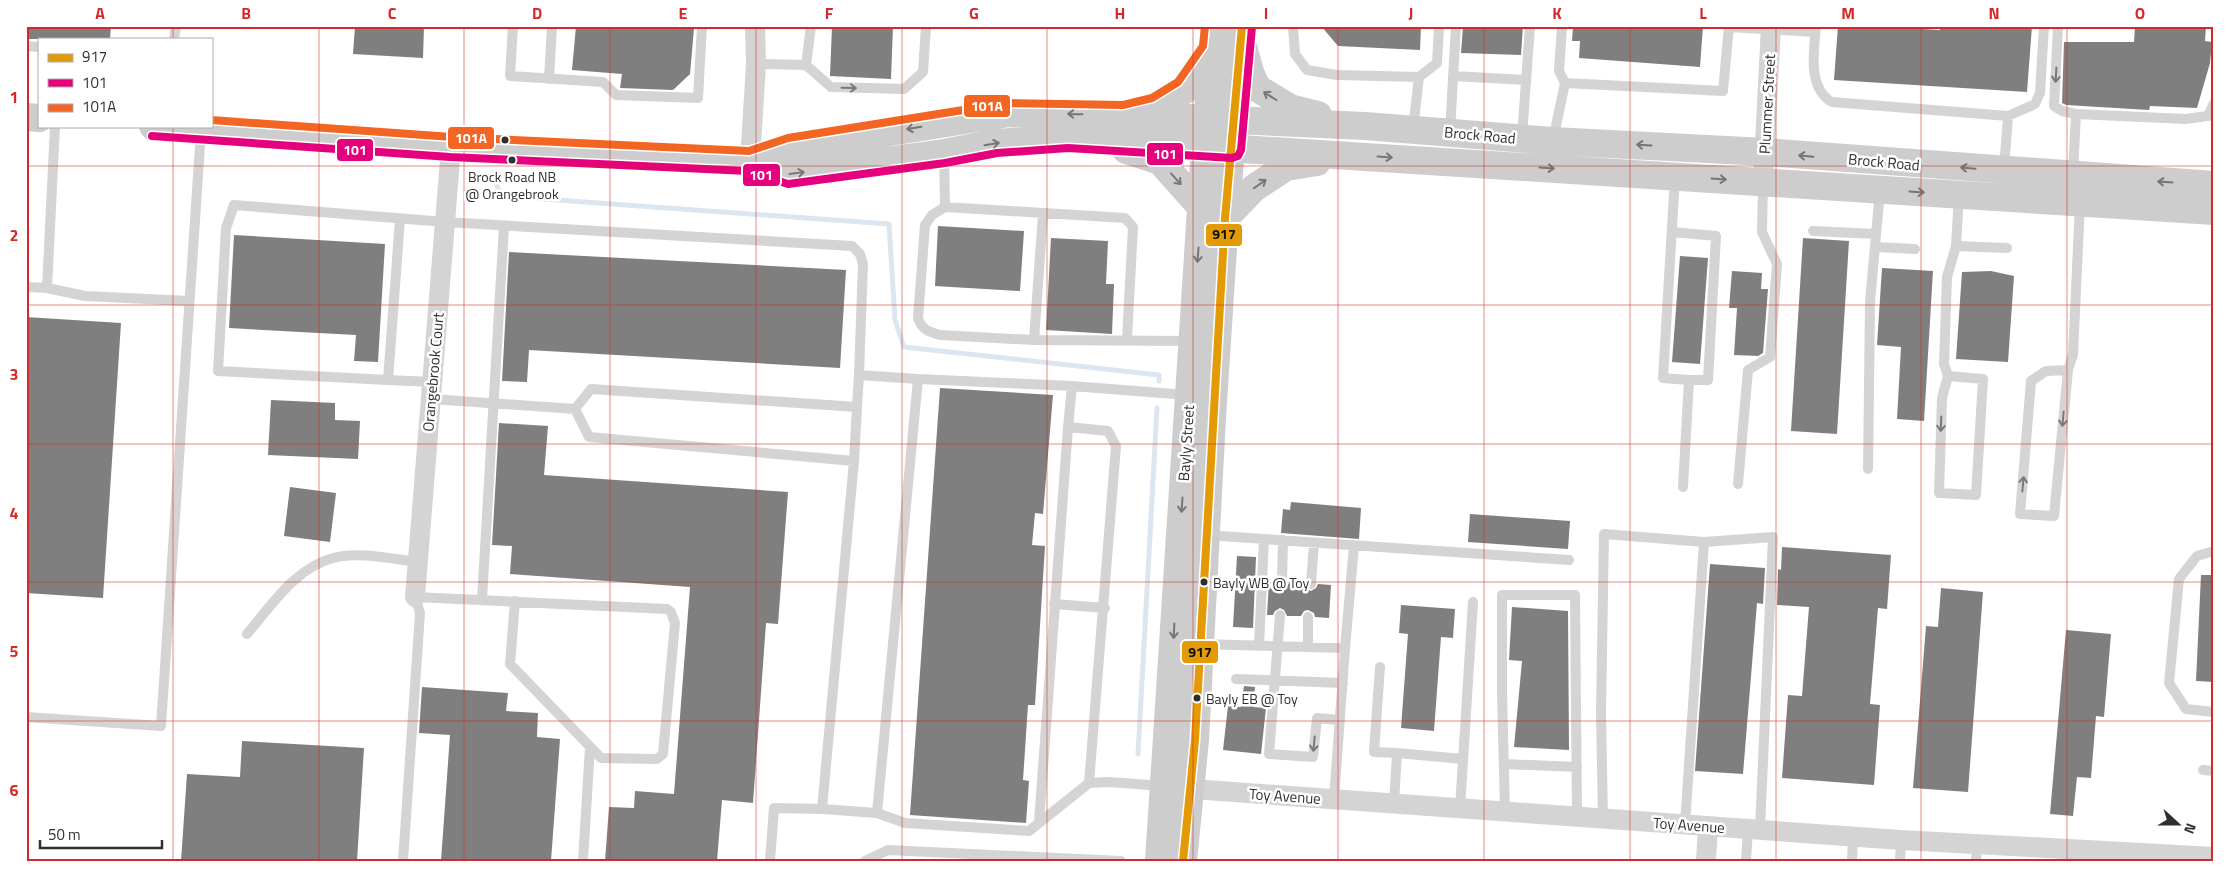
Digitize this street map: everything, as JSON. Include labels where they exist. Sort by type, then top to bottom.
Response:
[{"type":"main road","name":"Bayly Street","points":[[1160,861],[1201,207],[1218,148],[1234,120],[1241,32]]},
{"type":"main road","points":[[1241,32],[1250,72],[1257,88],[1290,108],[1366,126]]},
{"type":"main road","name":"Bayly Street","points":[[1184,861],[1200,644],[1225,218],[1218,148],[1207,118],[1214,38]]},
{"type":"main road","points":[[1124,115],[1156,106],[1184,90],[1214,38]]},
{"type":"main road","name":"Brock Road","points":[[750,161],[790,148],[1009,113],[1207,118],[1366,126],[1552,141],[1765,152],[2214,185]]},
{"type":"main road","name":"Brock Road","points":[[185,128],[451,147],[750,161],[788,174],[944,153],[996,143],[1068,138],[2214,211]]},
{"type":"main road","points":[[1068,138],[1134,151],[1160,161],[1201,207]]},
{"type":"main road","points":[[1225,218],[1254,188],[1286,167],[1358,156]]},
{"type":"street","points":[[750,161],[756,64],[755,26]]},
{"type":"street","name":"Plummer Street","points":[[1763,182],[1771,28]]},
{"type":"street","name":"Orangebrook Court","points":[[415,596],[451,147]]},
{"type":"street","name":"Toy Avenue","points":[[1164,786],[1853,836],[1901,840],[1976,852],[2130,857],[2214,857]]},
{"type":"street","points":[[1706,861],[1708,826]]},
{"type":"lane","points":[[513,26],[510,76],[603,82],[616,95],[698,98],[702,26]]},
{"type":"lane","points":[[549,79],[552,26]]},
{"type":"lane","points":[[806,65],[810,26]]},
{"type":"lane","points":[[756,64],[806,65],[831,87],[904,89],[923,72],[926,26]]},
{"type":"lane","points":[[1294,26],[1295,54],[1307,70],[1337,75],[1419,77],[1437,63],[1439,26]]},
{"type":"lane","points":[[1450,133],[1456,26]]},
{"type":"lane","points":[[1522,138],[1530,26]]},
{"type":"lane","points":[[1552,141],[1565,82],[1559,71],[1562,26]]},
{"type":"lane","points":[[1565,82],[1723,90],[1729,27],[1816,29],[1814,76],[1818,88],[1824,97],[1832,102],[2008,116],[2035,104],[2040,92],[2044,26]]},
{"type":"lane","points":[[2058,26],[2054,106],[2062,111],[2076,114],[2186,119],[2211,116],[2214,103]]},
{"type":"lane","points":[[1453,76],[1526,80]]},
{"type":"lane","points":[[1413,130],[1419,77]]},
{"type":"lane","points":[[2072,176],[2076,114]]},
{"type":"lane","points":[[2004,171],[2008,116]]},
{"type":"lane","points":[[47,288],[56,128]]},
{"type":"lane","points":[[26,717],[161,726],[201,129]]},
{"type":"lane","points":[[944,153],[945,207]]},
{"type":"lane","points":[[1672,232],[1716,236],[1708,380],[1663,378],[1675,176]]},
{"type":"lane","points":[[1738,484],[1748,370],[1770,357],[1777,264],[1762,232],[1763,182]]},
{"type":"lane","points":[[1868,469],[1870,302],[1880,189]]},
{"type":"lane","points":[[1948,376],[1983,379],[1976,495],[1939,493],[1942,398],[1948,376],[1944,364],[1947,277],[1956,246],[1959,194]]},
{"type":"lane","points":[[2068,370],[2046,371],[2031,381],[2020,514],[2054,516],[2068,370],[2073,346],[2080,202]]},
{"type":"lane","points":[[575,409],[493,403],[388,380],[218,372],[226,228],[234,205],[504,226],[852,246],[860,254],[863,264],[854,461],[822,810]]},
{"type":"lane","points":[[1127,339],[1133,227],[1126,218],[945,207],[932,215],[925,225],[918,318],[920,324],[927,332],[940,335],[1034,340],[1127,339],[1192,341]]},
{"type":"lane","points":[[1034,340],[1043,214]]},
{"type":"lane","points":[[388,380],[400,218]]},
{"type":"lane","points":[[482,600],[504,226]]},
{"type":"lane","points":[[1813,231],[1876,234]]},
{"type":"lane","points":[[1956,246],[2006,248]]},
{"type":"lane","points":[[1876,247],[1915,249]]},
{"type":"lane","points":[[26,286],[47,288],[85,296],[189,301]]},
{"type":"lane","points":[[859,375],[1072,386],[1189,395]]},
{"type":"lane","points":[[877,813],[918,379]]},
{"type":"lane","points":[[1683,487],[1689,380]]},
{"type":"lane","points":[[1039,822],[1072,386]]},
{"type":"lane","points":[[575,409],[592,389],[857,407]]},
{"type":"lane","points":[[575,409],[589,437],[854,461]]},
{"type":"lane","points":[[1068,427],[1108,431],[1116,446],[1105,608],[1089,782]]},
{"type":"lane","points":[[1603,818],[1600,711],[1604,534],[1704,542],[1773,537],[1754,829],[1746,861]]},
{"type":"lane","points":[[1205,535],[1569,560]]},
{"type":"lane","points":[[1259,646],[1264,539]]},
{"type":"lane","points":[[1282,582],[1283,540]]},
{"type":"lane","points":[[1684,824],[1704,542]]},
{"type":"lane","points":[[1311,584],[1314,543]]},
{"type":"lane","points":[[1334,799],[1354,546]]},
{"type":"lane","points":[[2214,551],[2197,556],[2179,579],[2169,684],[2186,710],[2214,712]]},
{"type":"lane","points":[[247,634],[296,578],[320,562],[334,557],[350,556],[418,562]]},
{"type":"lane","points":[[1505,812],[1502,595],[1575,595],[1577,817]]},
{"type":"lane","points":[[403,861],[420,613],[415,596],[482,600],[515,601],[667,609],[671,612],[675,623],[663,754],[657,758],[601,758],[590,747],[510,664],[515,601]]},
{"type":"lane","points":[[1460,808],[1473,602]]},
{"type":"lane","points":[[1054,604],[1105,608]]},
{"type":"lane","points":[[1280,615],[1269,754],[1313,756],[1317,718],[1340,720]]},
{"type":"lane","points":[[1308,617],[1308,646]]},
{"type":"lane","points":[[1200,644],[1345,648]]},
{"type":"lane","points":[[1380,667],[1374,752],[1463,759]]},
{"type":"lane","points":[[1236,679],[1343,683]]},
{"type":"lane","points":[[583,861],[590,747]]},
{"type":"lane","points":[[1394,804],[1397,753]]},
{"type":"lane","points":[[1504,764],[1577,767]]},
{"type":"lane","points":[[2203,770],[2214,770]]},
{"type":"lane","points":[[770,861],[774,808],[877,813],[905,823],[1028,830],[1089,782],[1164,786]]},
{"type":"lane","points":[[1852,861],[1853,836]]},
{"type":"lane","points":[[1900,861],[1901,840]]},
{"type":"lane","points":[[865,861],[888,850],[1121,861]]},
{"type":"building","points":[[26,26],[111,26],[110,38],[26,39]]},
{"type":"building","points":[[355,26],[424,26],[423,58],[353,54]]},
{"type":"building","points":[[576,26],[667,26],[694,28],[690,74],[673,90],[620,88],[622,74],[572,70]]},
{"type":"building","points":[[832,26],[893,26],[891,79],[830,76]]},
{"type":"building","points":[[1321,26],[1421,26],[1420,50],[1338,46]]},
{"type":"building","points":[[1463,26],[1523,26],[1521,55],[1461,53]]},
{"type":"building","points":[[1573,26],[1703,26],[1700,67],[1579,58],[1580,41],[1572,41]]},
{"type":"building","points":[[1838,26],[1920,26],[1922,29],[1940,30],[1940,26],[2032,26],[2027,92],[1834,80]]},
{"type":"building","points":[[2135,26],[2206,26],[2205,41],[2212,42],[2210,63],[2197,108],[2150,106],[2149,110],[2066,105],[2062,103],[2064,42],[2134,42]]},
{"type":"building","points":[[938,226],[1024,231],[1020,291],[935,286]]},
{"type":"building","points":[[234,235],[385,244],[378,362],[354,361],[356,335],[229,328]]},
{"type":"building","points":[[1051,238],[1108,241],[1106,284],[1114,284],[1112,334],[1046,330]]},
{"type":"building","points":[[1803,238],[1849,241],[1837,434],[1791,431]]},
{"type":"building","points":[[509,252],[846,270],[840,368],[529,350],[527,382],[502,381]]},
{"type":"building","points":[[1680,256],[1708,258],[1700,364],[1672,362]]},
{"type":"building","points":[[1882,268],[1933,271],[1924,421],[1897,419],[1901,347],[1877,345]]},
{"type":"building","points":[[1732,271],[1762,273],[1761,289],[1768,289],[1763,353],[1758,356],[1734,355],[1737,308],[1729,308]]},
{"type":"building","points":[[1991,271],[2014,276],[2008,362],[1956,359],[1962,272]]},
{"type":"building","points":[[26,317],[121,323],[103,598],[26,593]]},
{"type":"building","points":[[940,388],[1053,395],[1043,514],[1035,513],[1032,545],[1045,546],[1035,705],[1028,705],[1023,780],[1029,781],[1026,823],[910,815]]},
{"type":"building","points":[[271,400],[335,403],[335,420],[360,421],[358,459],[268,455]]},
{"type":"building","points":[[499,423],[548,426],[544,475],[788,492],[778,624],[766,623],[753,803],[722,800],[717,861],[605,861],[609,807],[634,808],[635,791],[674,794],[690,587],[510,574],[512,546],[492,545]]},
{"type":"building","points":[[290,487],[336,493],[330,542],[284,536]]},
{"type":"building","points":[[1291,502],[1361,508],[1359,539],[1281,533],[1283,509],[1290,510]]},
{"type":"building","points":[[1470,514],[1570,521],[1568,549],[1468,542]]},
{"type":"building","points":[[1782,547],[1891,555],[1887,609],[1878,608],[1870,704],[1880,705],[1874,785],[1782,778],[1788,695],[1802,696],[1809,607],[1777,605],[1778,569],[1781,570]]},
{"type":"building","points":[[1237,556],[1256,557],[1253,628],[1233,627]]},
{"type":"building","points":[[1710,564],[1765,568],[1763,604],[1757,603],[1743,774],[1695,771]]},
{"type":"building","points":[[2201,575],[2214,575],[2214,682],[2196,681]]},
{"type":"building","points":[[1269,582],[1275,582],[1276,586],[1281,589],[1286,588],[1289,583],[1304,583],[1307,589],[1311,591],[1318,584],[1331,585],[1329,618],[1315,617],[1314,613],[1308,610],[1304,611],[1301,616],[1287,616],[1284,610],[1280,608],[1273,615],[1267,615]]},
{"type":"building","points":[[1941,588],[1983,592],[1968,792],[1913,788],[1926,626],[1938,627]]},
{"type":"building","points":[[1401,605],[1455,609],[1453,638],[1441,637],[1434,731],[1401,728],[1408,634],[1399,633]]},
{"type":"building","points":[[1512,607],[1568,611],[1569,750],[1514,747],[1522,661],[1509,660]]},
{"type":"building","points":[[2066,630],[2111,634],[2104,717],[2096,716],[2091,778],[2077,777],[2073,816],[2050,814]]},
{"type":"building","points":[[1244,686],[1255,687],[1253,707],[1266,708],[1261,754],[1223,750],[1228,706],[1241,707]]},
{"type":"building","points":[[422,687],[508,693],[506,711],[538,713],[537,737],[560,739],[551,861],[441,861],[450,735],[419,733]]},
{"type":"building","points":[[242,741],[364,748],[357,861],[181,861],[187,774],[240,777]]},
{"type":"waterway","points":[[493,173],[500,196],[889,224],[895,320],[904,347],[1159,375],[1159,381]]},
{"type":"waterway","points":[[1138,754],[1157,408]]},
{"type":"transit line","name":"101A","points":[[212,120],[452,137],[749,151],[788,138],[1007,103],[1123,105],[1152,98],[1178,82],[1203,46],[1205,26]]},
{"type":"transit line","name":"917","points":[[1183,861],[1195,740],[1225,218],[1242,26]]},
{"type":"transit line","name":"101","points":[[152,136],[450,157],[748,171],[788,184],[945,163],[997,153],[1068,148],[1232,158],[1238,156],[1241,150],[1252,27]]},
{"type":"place","name":"Brock Road NB @ Orangebrook","points":[[512,160]]},
{"type":"place","name":"Bayly WB @ Toy","points":[[1204,582]]},
{"type":"place","name":"Bayly EB @ Toy","points":[[1197,698]]}]
